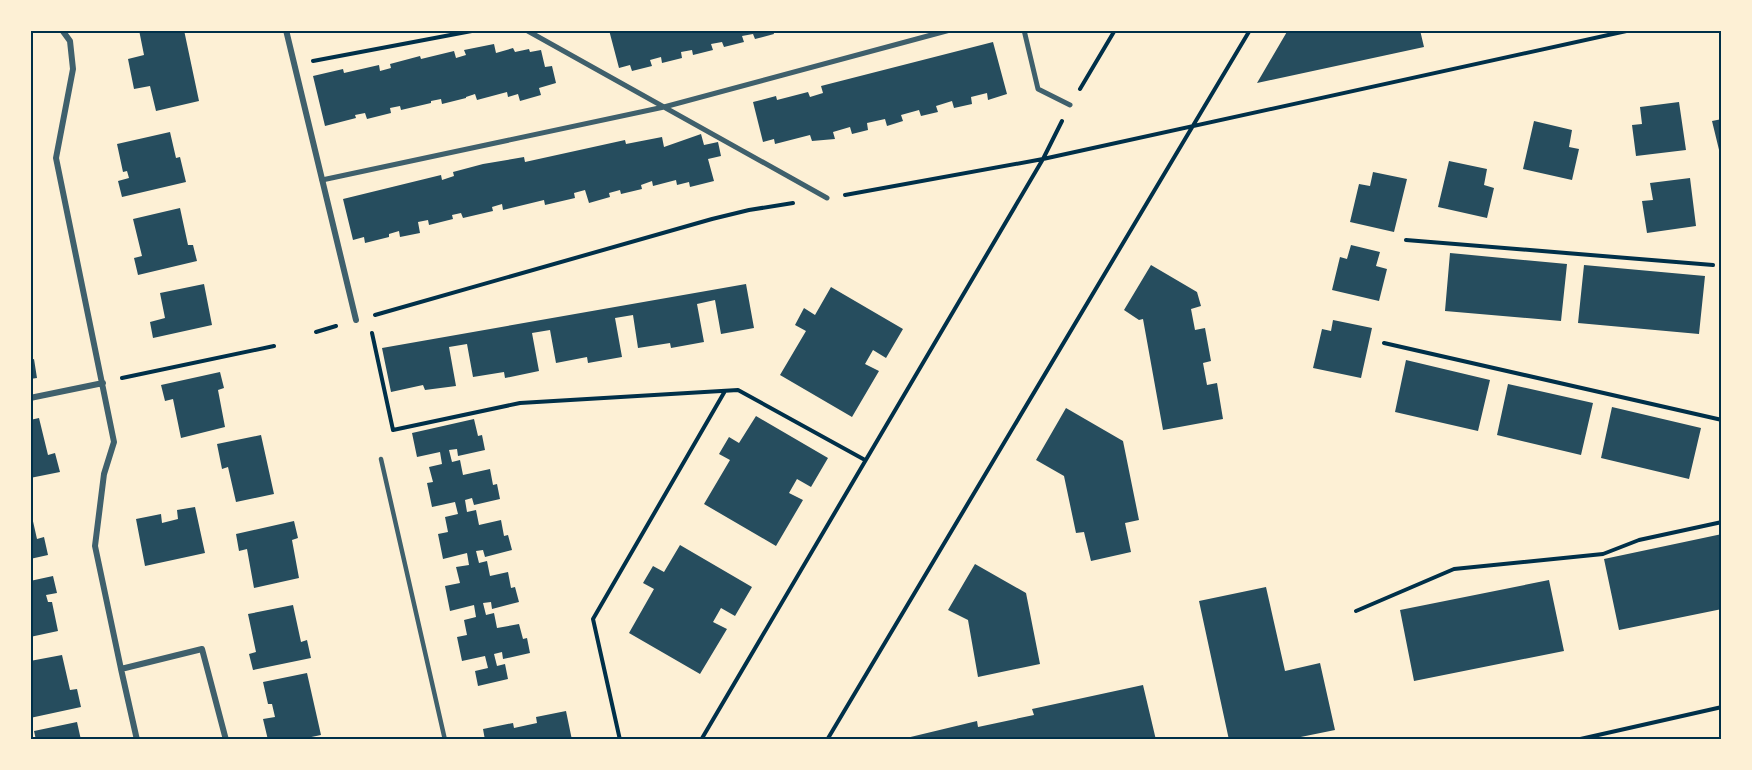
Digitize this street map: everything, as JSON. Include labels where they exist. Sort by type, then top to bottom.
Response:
[{"type":"street","points":[[62,30],[70,41],[73,69],[56,158],[114,442],[104,474],[96,546],[98,566],[137,740]]},
{"type":"street","points":[[286,30],[356,320]]},
{"type":"street","points":[[526,30],[827,198]]},
{"type":"street","points":[[322,180],[664,107],[950,30]]},
{"type":"street","points":[[1024,30],[1038,89],[1070,105]]},
{"type":"street","points":[[30,398],[103,383]]},
{"type":"street","points":[[121,669],[202,649],[226,740]]},
{"type":"lane","points":[[381,459],[445,740]]},
{"type":"path","points":[[294,64],[477,30]]},
{"type":"path","points":[[701,740],[1043,159],[1070,105],[1115,30]]},
{"type":"path","points":[[826,740],[1250,30]]},
{"type":"path","points":[[316,332],[750,210],[1043,159],[1631,30]]},
{"type":"path","points":[[1406,240],[1713,265]]},
{"type":"path","points":[[368,317],[393,430],[520,403],[738,390],[866,460]]},
{"type":"path","points":[[1384,343],[1722,420]]},
{"type":"path","points":[[103,383],[274,346]]},
{"type":"path","points":[[620,740],[593,619],[725,390]]},
{"type":"path","points":[[1356,610],[1454,569],[1604,554],[1639,540],[1722,522]]},
{"type":"path","points":[[1576,740],[1722,707]]},
{"type":"building","points":[[139,30],[184,30],[199,101],[156,111],[150,86],[134,89],[128,59],[144,55]]},
{"type":"building","points":[[609,30],[773,30],[774,34],[755,39],[753,34],[742,36],[744,42],[724,47],[722,42],[711,44],[713,50],[693,55],[692,50],[681,52],[682,58],[662,63],[661,57],[650,60],[652,66],[632,71],[630,65],[619,68]]},
{"type":"building","points":[[1288,30],[1420,30],[1424,47],[1257,83]]},
{"type":"building","points":[[993,42],[1007,94],[988,100],[987,93],[971,97],[972,104],[954,108],[952,101],[936,106],[938,112],[921,116],[919,110],[901,115],[903,121],[887,126],[885,119],[867,123],[868,130],[852,134],[850,127],[833,132],[835,139],[812,141],[810,135],[775,144],[774,139],[763,142],[753,102],[776,96],[777,100],[808,92],[810,97],[823,93],[821,86]]},
{"type":"building","points":[[494,44],[496,53],[513,48],[515,52],[529,49],[530,52],[541,50],[545,67],[552,66],[556,83],[539,88],[541,95],[520,101],[518,94],[508,97],[507,92],[477,100],[475,94],[442,104],[441,99],[401,110],[400,106],[390,108],[391,113],[367,119],[365,113],[355,115],[356,118],[325,126],[313,76],[343,69],[344,73],[379,65],[380,71],[391,68],[390,64],[420,56],[421,59],[454,51],[456,58],[466,55],[464,50]]},
{"type":"building","points":[[1679,102],[1686,150],[1636,156],[1632,125],[1642,124],[1640,107]]},
{"type":"building","points":[[1722,119],[1722,158],[1721,158],[1712,121]]},
{"type":"building","points":[[1534,121],[1572,130],[1569,147],[1579,149],[1572,180],[1523,169]]},
{"type":"building","points":[[170,132],[176,158],[180,157],[186,182],[122,197],[118,181],[129,178],[127,171],[123,172],[117,144]]},
{"type":"building","points":[[701,134],[704,145],[718,142],[721,156],[708,159],[714,181],[690,187],[689,182],[677,185],[676,180],[653,186],[652,181],[641,185],[642,189],[621,194],[620,190],[609,193],[610,197],[589,203],[585,190],[574,193],[575,198],[545,205],[544,200],[503,210],[502,204],[492,207],[493,211],[463,218],[461,213],[452,215],[453,219],[429,225],[428,220],[418,222],[420,233],[400,237],[399,231],[389,234],[389,237],[365,243],[364,237],[353,240],[343,199],[441,175],[442,180],[454,176],[453,172],[483,164],[524,157],[525,162],[625,140],[626,144],[662,137],[664,147]]},
{"type":"building","points":[[1449,161],[1487,169],[1484,185],[1494,188],[1487,218],[1438,207]]},
{"type":"building","points":[[1373,172],[1407,179],[1394,232],[1350,222],[1359,184],[1370,186]]},
{"type":"building","points":[[1690,178],[1696,226],[1647,233],[1642,201],[1653,200],[1650,183]]},
{"type":"building","points":[[180,208],[188,245],[193,245],[197,261],[138,275],[134,258],[142,256],[133,219]]},
{"type":"building","points":[[1351,245],[1380,252],[1376,266],[1387,269],[1379,301],[1332,290],[1340,257],[1347,259]]},
{"type":"building","points":[[1450,253],[1567,264],[1561,321],[1445,311]]},
{"type":"building","points":[[1151,265],[1197,292],[1201,306],[1191,309],[1195,330],[1205,328],[1211,361],[1203,363],[1207,385],[1217,383],[1223,419],[1163,430],[1143,319],[1139,320],[1124,310]]},
{"type":"building","points":[[1584,265],[1705,276],[1699,334],[1578,323]]},
{"type":"building","points":[[204,284],[212,325],[153,338],[150,322],[165,318],[160,293]]},
{"type":"building","points":[[746,284],[754,328],[721,334],[715,300],[697,304],[704,342],[671,348],[670,343],[638,348],[633,315],[615,318],[622,357],[588,363],[587,357],[556,363],[550,330],[532,333],[539,371],[505,378],[504,372],[473,377],[467,344],[449,347],[456,386],[425,390],[423,385],[391,392],[382,348]]},
{"type":"building","points":[[831,287],[903,329],[886,358],[873,350],[865,364],[879,371],[852,417],[780,375],[806,331],[795,325],[804,308],[815,315]]},
{"type":"building","points":[[1333,320],[1372,328],[1361,378],[1313,368],[1322,329],[1331,331]]},
{"type":"building","points":[[34,359],[37,378],[30,379],[30,360]]},
{"type":"building","points":[[1406,360],[1490,380],[1478,431],[1395,412]]},
{"type":"building","points":[[220,372],[224,388],[218,390],[225,427],[181,438],[173,399],[165,401],[161,385]]},
{"type":"building","points":[[1508,384],[1593,403],[1581,455],[1497,435]]},
{"type":"building","points":[[1612,407],[1701,428],[1689,479],[1601,458]]},
{"type":"building","points":[[1066,408],[1123,441],[1139,520],[1125,523],[1131,552],[1091,561],[1084,532],[1076,533],[1064,476],[1036,460]]},
{"type":"building","points":[[756,416],[828,458],[811,487],[797,479],[789,493],[803,500],[776,546],[704,504],[730,460],[719,454],[729,437],[739,443]]},
{"type":"building","points":[[39,418],[48,455],[55,453],[60,472],[30,478],[30,420]]},
{"type":"building","points":[[474,419],[478,436],[482,435],[485,450],[458,456],[457,449],[449,450],[452,462],[460,460],[463,475],[490,469],[493,485],[497,484],[500,499],[474,505],[472,498],[465,500],[467,512],[476,510],[479,525],[501,520],[504,536],[508,535],[512,550],[485,557],[483,550],[476,551],[479,563],[487,561],[490,576],[508,572],[511,588],[515,587],[519,602],[492,609],[491,602],[483,603],[486,615],[494,613],[497,628],[519,624],[523,639],[527,638],[530,653],[503,659],[502,652],[494,654],[497,666],[505,664],[508,679],[478,686],[475,671],[488,668],[485,656],[462,661],[457,637],[467,635],[464,620],[476,617],[474,605],[450,611],[445,586],[460,583],[456,567],[469,565],[467,553],[443,559],[438,534],[448,532],[445,517],[458,514],[455,502],[432,507],[427,483],[433,482],[429,467],[442,464],[440,452],[417,457],[412,433]]},
{"type":"building","points":[[261,435],[274,494],[236,502],[228,467],[222,469],[217,444]]},
{"type":"building","points":[[195,507],[205,553],[145,566],[136,519],[161,514],[162,523],[178,519],[177,510]]},
{"type":"building","points":[[30,508],[37,539],[44,537],[48,555],[30,559]]},
{"type":"building","points":[[294,521],[298,538],[292,540],[299,578],[254,588],[247,549],[239,551],[236,534]]},
{"type":"building","points":[[1722,534],[1722,609],[1619,630],[1604,559]]},
{"type":"building","points":[[680,545],[752,587],[735,616],[721,608],[713,622],[727,629],[700,674],[629,633],[654,589],[643,583],[653,566],[664,572]]},
{"type":"building","points":[[975,564],[1026,593],[1040,664],[978,677],[968,620],[948,610]]},
{"type":"building","points":[[53,576],[57,593],[46,595],[48,602],[52,602],[58,631],[30,637],[30,581]]},
{"type":"building","points":[[1549,580],[1564,651],[1414,681],[1400,610]]},
{"type":"building","points":[[1266,587],[1285,671],[1320,663],[1335,730],[1286,740],[1229,740],[1199,601]]},
{"type":"building","points":[[293,605],[301,642],[307,640],[311,658],[253,670],[249,654],[256,652],[248,614]]},
{"type":"building","points":[[62,655],[70,690],[77,689],[81,707],[30,718],[30,661]]},
{"type":"building","points":[[307,673],[321,735],[297,740],[268,740],[263,719],[275,717],[272,704],[268,704],[263,682]]},
{"type":"building","points":[[1143,685],[1156,740],[898,740],[977,721],[978,727],[1034,715],[1032,709]]},
{"type":"building","points":[[566,711],[572,740],[485,740],[483,729],[513,723],[514,728],[537,723],[536,717]]},
{"type":"building","points":[[77,722],[81,740],[36,740],[34,731]]}]
